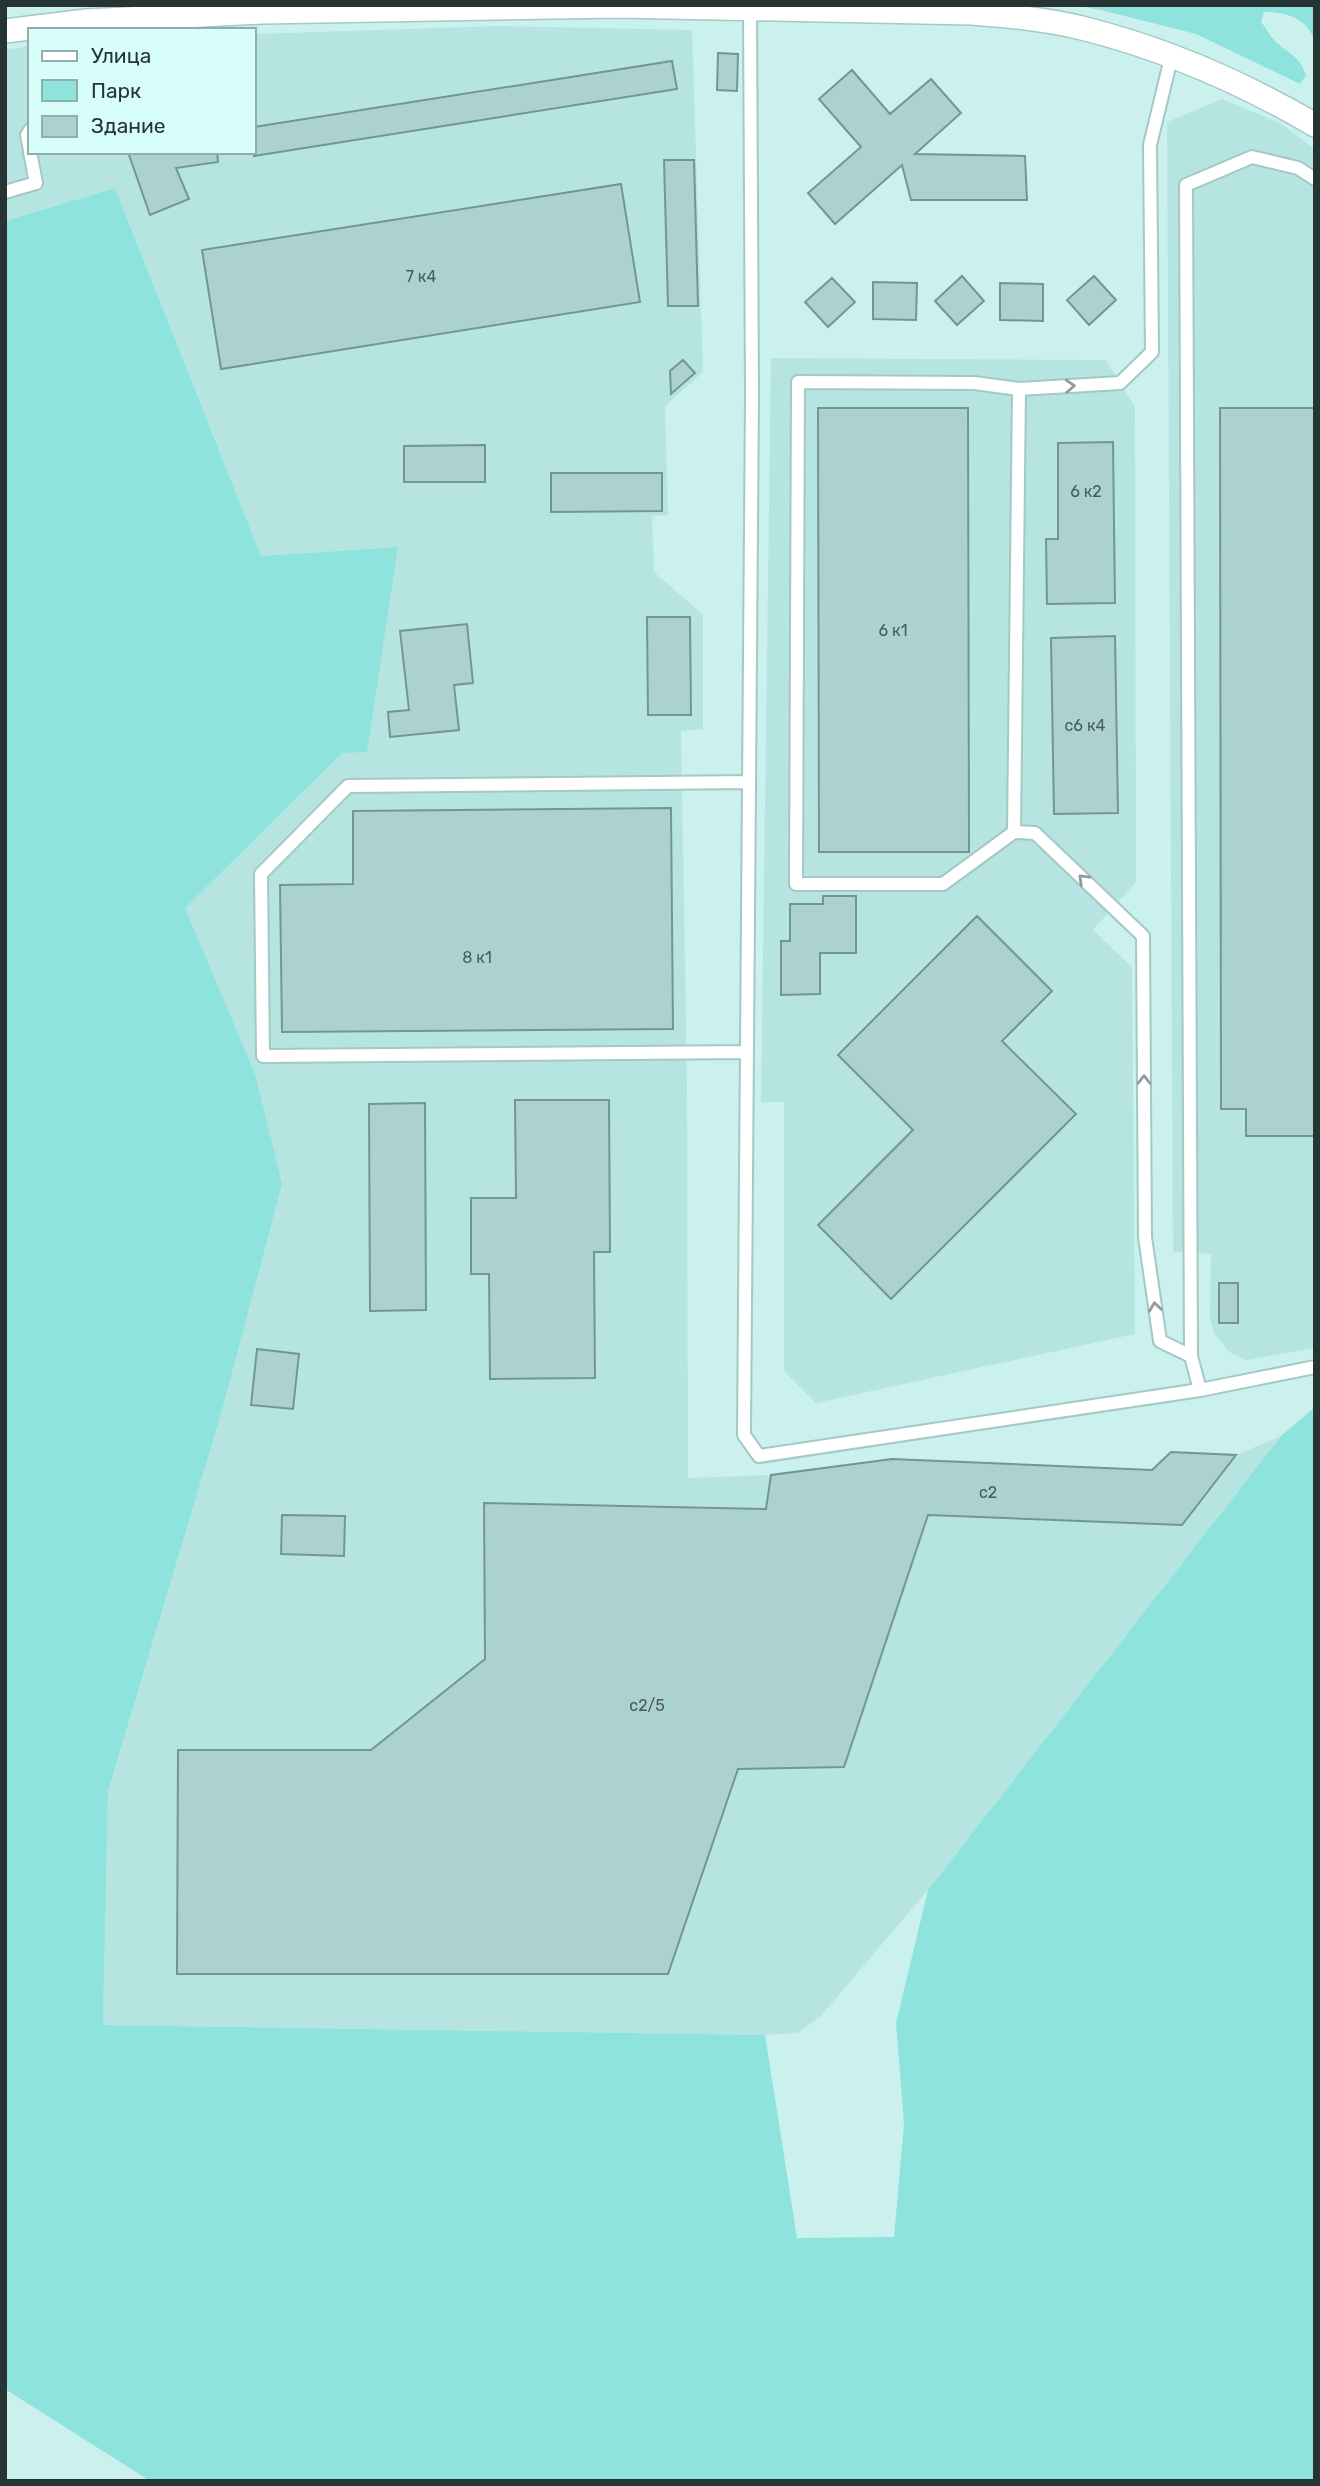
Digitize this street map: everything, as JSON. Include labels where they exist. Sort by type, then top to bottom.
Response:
[{"type":"street","points":[[52,28],[262,9],[594,6],[971,13],[1019,17],[1080,27],[1172,54],[1271,99],[1315,125]]},
{"type":"street","points":[[5,31],[28,30]]},
{"type":"lane","points":[[750,8],[752,395],[744,1435],[760,1456],[1200,1390],[1315,1367]]},
{"type":"lane","points":[[1172,54],[1150,145],[1152,352],[1120,383],[1019,389],[974,383],[798,382],[796,884],[943,884],[1014,832],[1035,833],[1143,936],[1145,1237],[1160,1341],[1191,1356]]},
{"type":"lane","points":[[5,192],[36,183],[31,154]]},
{"type":"lane","points":[[1200,1390],[1191,1356],[1186,185],[1252,157],[1298,168],[1315,179]]},
{"type":"lane","points":[[1014,832],[1019,389]]},
{"type":"lane","points":[[747,1052],[263,1056],[261,874],[348,786],[749,782]]},
{"type":"shaded area","points":[[499,26],[692,30],[703,372],[665,406],[668,515],[652,516],[654,572],[703,615],[703,729],[681,731],[687,1082],[688,1478],[771,1475],[893,1459],[1152,1470],[1171,1452],[1236,1455],[1281,1436],[928,1890],[820,2017],[798,2033],[765,2035],[103,2025],[108,1791],[221,1414],[255,1074],[184,908],[342,753],[398,547],[261,556],[115,188],[5,221],[5,50],[28,46],[28,154],[256,154],[256,34]]},
{"type":"shaded area","points":[[1222,99],[1280,123],[1315,149],[1315,1348],[1246,1360],[1229,1352],[1214,1333],[1210,1318],[1211,1254],[1173,1252],[1167,122]]},
{"type":"shaded area","points":[[771,358],[1106,360],[1135,407],[1136,882],[1093,930],[1132,967],[1135,1334],[816,1403],[784,1371],[784,1102],[761,1102]]},
{"type":"green space","points":[[1073,5],[1315,5],[1315,43],[1312,34],[1296,18],[1281,13],[1264,12],[1261,22],[1273,39],[1303,68],[1306,75],[1300,84],[1196,34]]},
{"type":"green space","points":[[115,188],[261,556],[398,547],[367,752],[342,753],[185,908],[255,1074],[282,1184],[221,1414],[108,1791],[103,2025],[765,2035],[797,2238],[894,2237],[904,2124],[896,2023],[928,1890],[1281,1436],[1315,1407],[1315,2481],[150,2481],[5,2389],[5,221]]},
{"type":"building","points":[[718,53],[738,54],[737,91],[717,90]]},
{"type":"building","points":[[672,61],[677,89],[254,156],[256,127]]},
{"type":"building","points":[[852,70],[890,114],[931,79],[961,113],[915,154],[1025,156],[1027,200],[911,200],[902,165],[835,224],[808,193],[861,147],[819,99]]},
{"type":"building","points":[[129,154],[217,154],[218,162],[176,168],[189,199],[150,215]]},
{"type":"building","points":[[664,160],[694,160],[698,306],[668,306]]},
{"type":"building","points":[[621,184],[640,302],[221,369],[202,250]]},
{"type":"building","points":[[962,276],[984,301],[957,325],[935,301]]},
{"type":"building","points":[[1094,276],[1116,300],[1089,325],[1067,300]]},
{"type":"building","points":[[832,278],[855,302],[828,327],[805,302]]},
{"type":"building","points":[[873,282],[917,283],[916,320],[873,319]]},
{"type":"building","points":[[1000,283],[1043,284],[1043,321],[1000,320]]},
{"type":"building","points":[[683,360],[695,373],[671,394],[670,371]]},
{"type":"building","points":[[818,408],[968,408],[969,852],[819,852]]},
{"type":"building","points":[[1220,408],[1315,408],[1315,1136],[1246,1136],[1246,1109],[1221,1109]]},
{"type":"building","points":[[1113,442],[1115,603],[1047,604],[1046,539],[1058,539],[1058,443]]},
{"type":"building","points":[[485,445],[485,482],[404,482],[404,446]]},
{"type":"building","points":[[551,473],[662,473],[662,511],[551,512]]},
{"type":"building","points":[[647,617],[690,617],[691,715],[648,715]]},
{"type":"building","points":[[467,624],[473,683],[454,685],[459,730],[390,737],[388,712],[409,710],[400,631]]},
{"type":"building","points":[[1115,636],[1118,813],[1054,814],[1051,638]]},
{"type":"building","points":[[671,808],[673,1029],[282,1032],[280,885],[353,884],[353,811]]},
{"type":"building","points":[[823,896],[856,896],[856,953],[820,953],[820,994],[781,995],[781,941],[790,941],[790,904],[823,904]]},
{"type":"building","points":[[977,916],[1052,991],[1002,1041],[1076,1114],[891,1299],[818,1225],[913,1130],[838,1055]]},
{"type":"building","points":[[515,1100],[609,1100],[610,1252],[594,1252],[595,1378],[490,1379],[489,1274],[471,1274],[471,1198],[516,1198]]},
{"type":"building","points":[[425,1103],[426,1310],[370,1311],[369,1104]]},
{"type":"building","points":[[1219,1283],[1238,1283],[1238,1323],[1219,1323]]},
{"type":"building","points":[[257,1349],[299,1354],[293,1409],[251,1405]]},
{"type":"building","points":[[1171,1452],[1236,1455],[1182,1525],[928,1515],[844,1767],[738,1769],[668,1974],[177,1974],[178,1750],[371,1750],[485,1659],[484,1503],[766,1509],[771,1475],[892,1459],[1152,1470]]},
{"type":"building","points":[[282,1515],[345,1516],[344,1556],[281,1554]]}]
